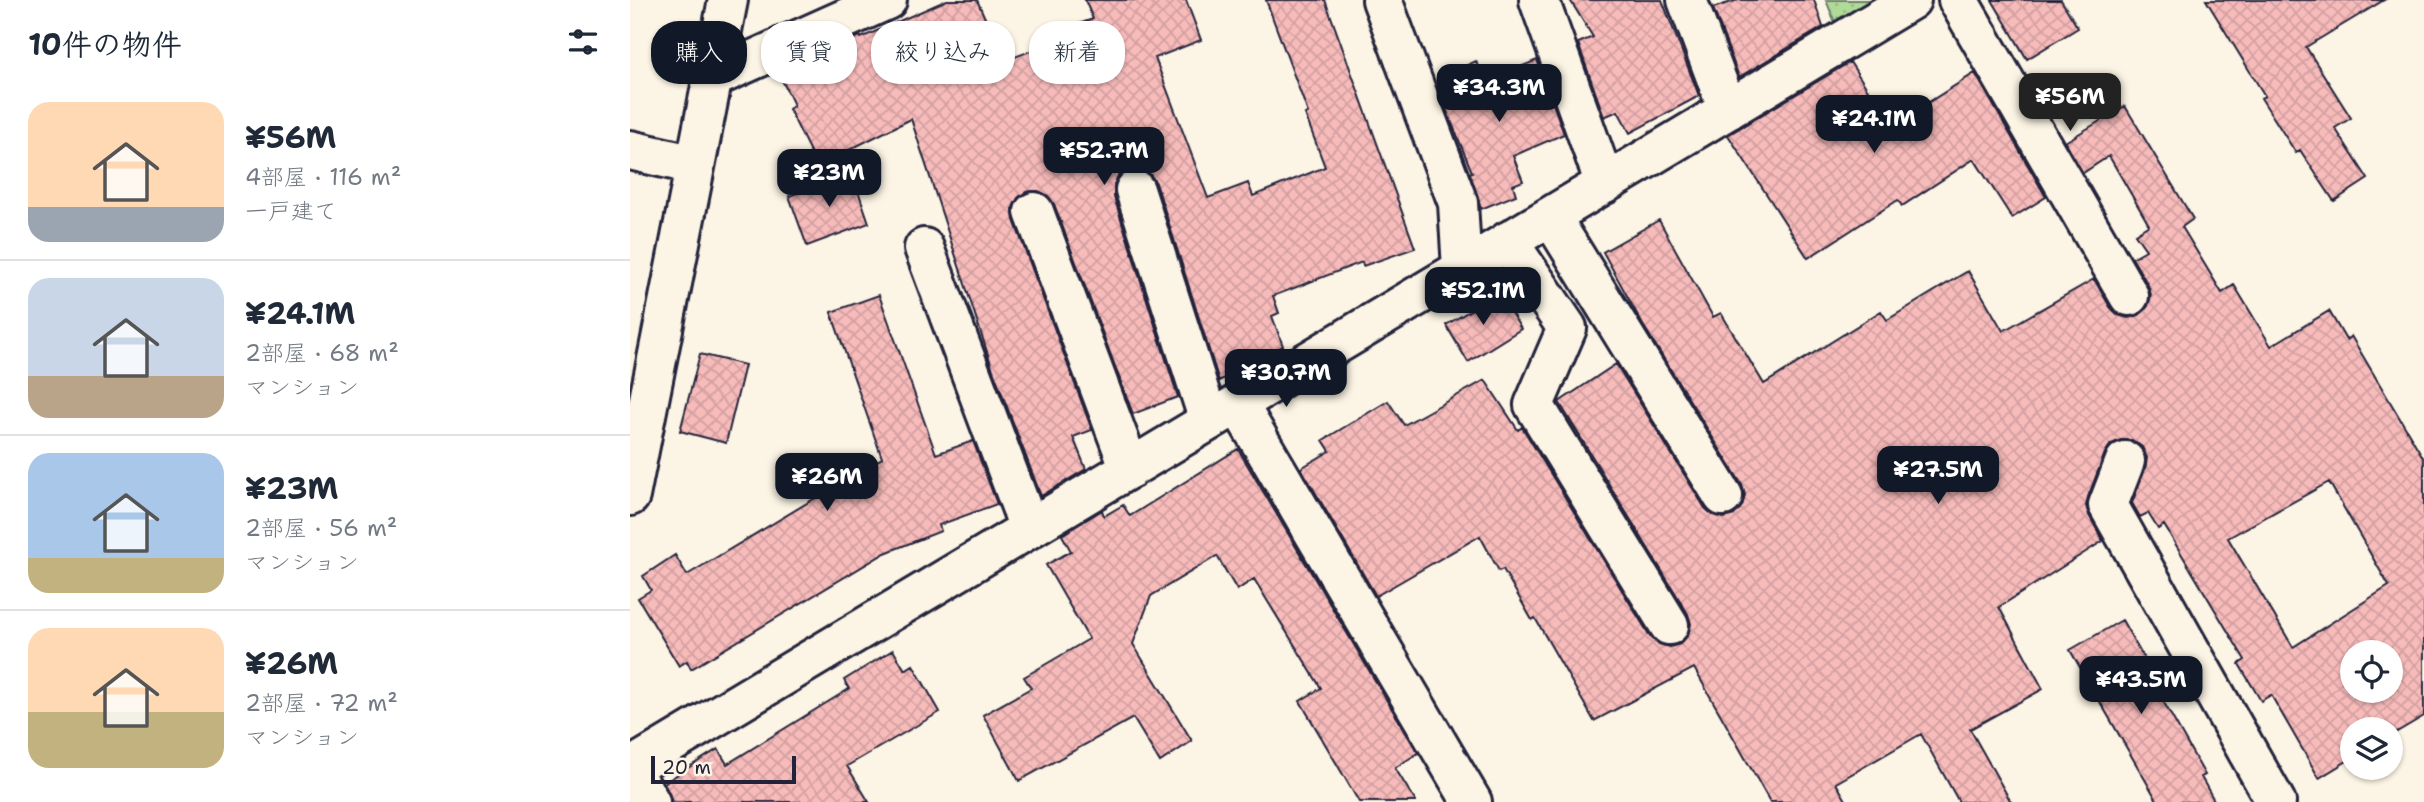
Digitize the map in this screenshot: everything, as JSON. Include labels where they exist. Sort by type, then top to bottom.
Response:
[{"type":"street","points":[[724,21],[728,0]]},
{"type":"street","points":[[747,63],[887,0]]},
{"type":"street","points":[[1382,0],[1458,203],[1462,269]]},
{"type":"street","points":[[1539,0],[1605,184]]},
{"type":"street","points":[[1687,0],[1728,110]]},
{"type":"street","points":[[650,802],[630,768],[1911,0]]},
{"type":"street","points":[[1958,0],[2129,296]]},
{"type":"street","points":[[630,496],[642,378],[695,165],[712,84]]},
{"type":"street","points":[[630,150],[695,165]]},
{"type":"street","points":[[1135,190],[1223,412],[1472,802]]},
{"type":"street","points":[[1034,212],[1130,469]]},
{"type":"street","points":[[1550,216],[1723,496]]},
{"type":"street","points":[[1508,241],[1567,328],[1534,405],[1669,625]]},
{"type":"street","points":[[924,248],[1029,528]]},
{"type":"street","points":[[2125,461],[2108,505],[2276,802]]},
{"type":"green space","points":[[1826,0],[1877,0],[1836,25]]},
{"type":"building","points":[[947,0],[977,0],[986,21],[899,21]]},
{"type":"building","points":[[1085,0],[1186,0],[1201,40],[1155,58],[1208,198],[1248,183],[1253,196],[1325,167],[1266,0],[1325,0],[1415,248],[1363,266],[1362,262],[1273,296],[1279,313],[1272,316],[1283,346],[1219,381],[1156,183],[1150,174],[1140,169],[1128,169],[1118,176],[1114,185],[1114,197],[1178,397],[1133,414],[1054,204],[1048,196],[1038,191],[1026,192],[1018,198],[1013,208],[1014,220],[1092,430],[1073,437],[1086,469],[1041,496],[993,370],[911,119],[817,166],[789,109],[794,105],[784,84],[857,84],[857,37],[871,34],[871,84],[1015,84],[1015,57],[1029,52],[1029,84],[1125,84],[1125,21],[1087,21],[1093,19]]},
{"type":"building","points":[[1570,0],[1662,0],[1699,96],[1630,133],[1618,111],[1604,117],[1578,43],[1593,37]]},
{"type":"building","points":[[1738,0],[1814,0],[1823,27],[1739,77],[1713,8]]},
{"type":"building","points":[[1992,0],[2061,0],[2078,28],[2027,59]]},
{"type":"building","points":[[2206,0],[2384,0],[2306,47],[2351,118],[2335,128],[2368,179],[2334,201],[2300,150],[2296,153],[2261,98],[2265,96]]},
{"type":"building","points":[[1537,60],[1564,134],[1513,156],[1523,181],[1513,185],[1516,195],[1481,209],[1470,173],[1472,172],[1442,99],[1450,96],[1441,77],[1476,61],[1484,82]]},
{"type":"building","points":[[1850,62],[1891,126],[1975,73],[2046,197],[2012,218],[1974,159],[1902,206],[1898,200],[1808,258],[1728,135]]},
{"type":"building","points":[[2125,106],[2193,219],[2182,227],[2222,293],[2234,285],[2271,346],[2329,311],[2346,340],[2351,336],[2424,459],[2424,716],[2403,728],[2403,717],[2340,717],[2340,765],[2319,778],[2271,695],[2261,701],[2239,664],[2245,660],[2164,525],[2158,529],[2148,513],[2140,517],[2132,503],[2147,458],[2142,447],[2132,440],[2111,444],[2088,497],[2086,506],[2089,515],[2103,541],[1999,607],[2043,689],[1970,729],[2011,802],[1959,802],[1921,734],[1836,783],[1847,802],[1770,802],[1694,668],[1594,721],[1535,618],[1532,620],[1503,569],[1499,571],[1480,536],[1376,596],[1301,468],[1330,451],[1323,440],[1388,401],[1404,425],[1485,380],[1518,430],[1522,427],[1650,636],[1659,644],[1670,647],[1680,644],[1688,635],[1691,624],[1688,614],[1559,402],[1616,364],[1705,508],[1713,515],[1724,518],[1734,515],[1742,506],[1745,495],[1742,485],[1643,325],[1603,252],[1659,220],[1713,317],[1721,313],[1764,384],[1881,311],[1887,320],[1968,271],[2003,331],[2094,279],[2110,307],[2118,315],[2128,318],[2139,315],[2148,306],[2151,295],[2132,258],[2146,250],[2135,234],[2149,225],[2109,156],[2083,173],[2065,142]],"holes":[[[2329,482],[2389,586],[2293,647],[2228,538]]]},
{"type":"building","points":[[852,173],[869,223],[807,246],[789,196]]},
{"type":"building","points":[[1499,293],[1521,329],[1468,362],[1446,325]]},
{"type":"building","points":[[879,295],[936,454],[973,441],[997,504],[939,525],[941,531],[885,553],[691,669],[687,661],[679,666],[638,598],[651,590],[643,576],[675,555],[687,575],[882,458],[831,312]]},
{"type":"building","points":[[700,354],[745,365],[726,443],[680,431]]},
{"type":"building","points":[[1238,449],[1418,753],[1395,768],[1416,802],[1359,802],[1300,701],[1321,688],[1254,579],[1237,590],[1217,556],[1151,596],[1133,644],[1192,741],[1160,762],[1133,718],[1019,781],[983,715],[1031,688],[1024,677],[1089,639],[1046,565],[1071,551],[1062,535],[1102,510],[1104,516],[1123,505],[1130,516]]},
{"type":"building","points":[[2122,620],[2154,676],[2150,678],[2205,775],[2201,777],[2215,802],[2158,802],[2070,650]]},
{"type":"building","points":[[893,650],[905,670],[913,665],[940,712],[847,766],[869,802],[672,802],[664,783],[718,749],[727,764],[849,689],[844,680]]}]
